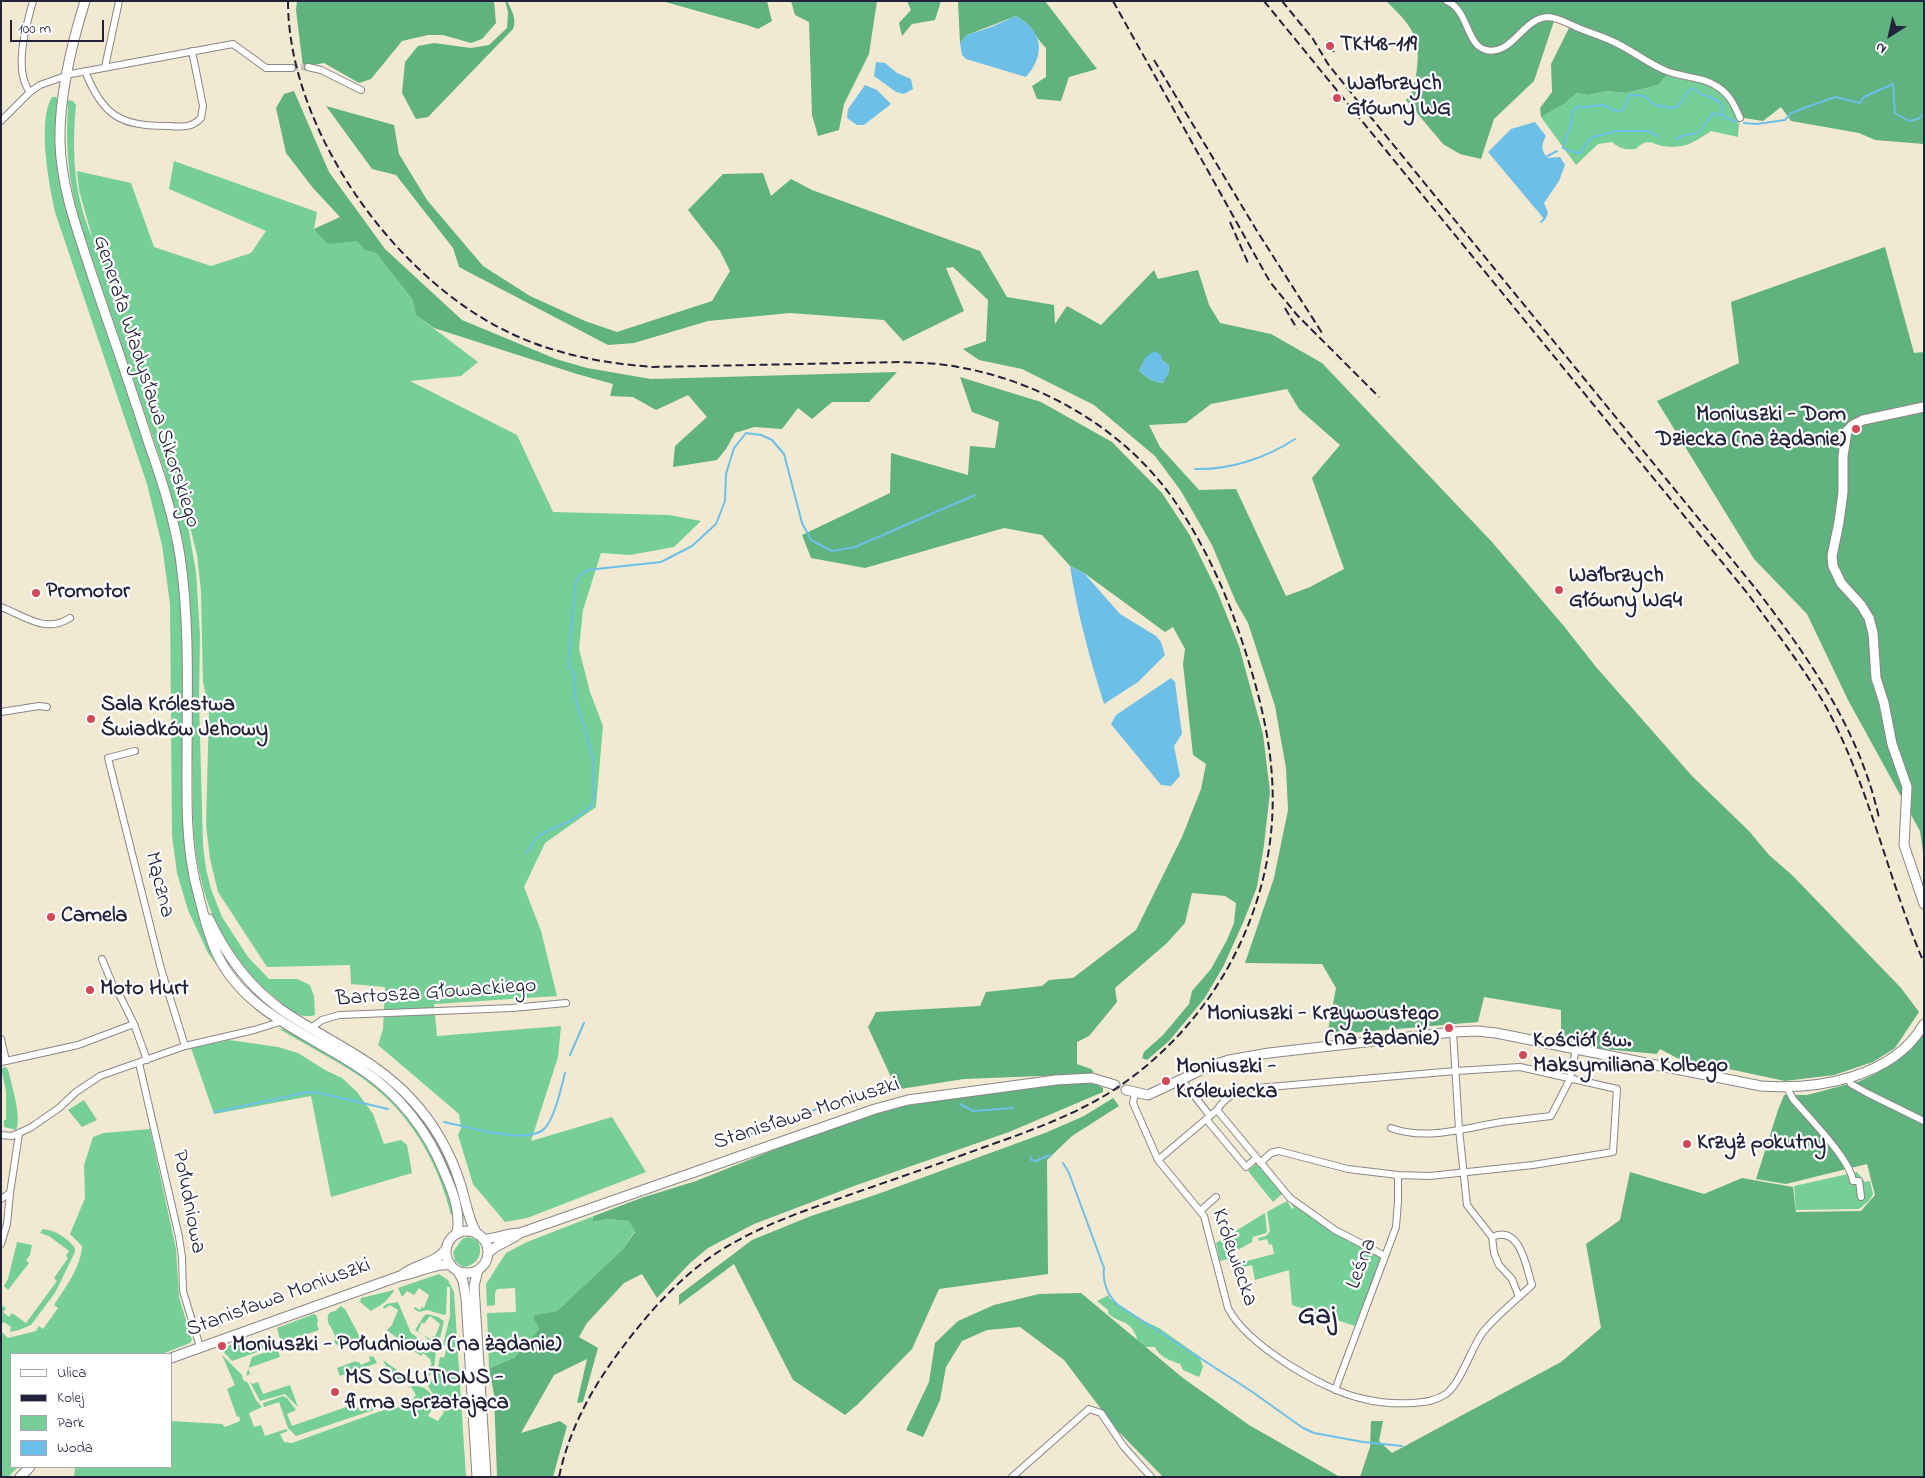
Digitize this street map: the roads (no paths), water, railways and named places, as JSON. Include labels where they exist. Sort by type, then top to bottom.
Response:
[{"type":"street","points":[[30,92],[24,85],[22,76],[24,44],[33,1]]},
{"type":"street","name":"Generała Władysława Sikorskiego","points":[[85,1],[74,38],[61,109],[60,144],[62,167],[73,219],[158,469],[180,554],[185,603],[188,828],[193,872],[202,914],[220,960],[248,994],[280,1022],[369,1074],[394,1095],[410,1113],[429,1140],[447,1176],[457,1209],[457,1233]]},
{"type":"street","points":[[105,67],[119,1]]},
{"type":"street","points":[[1447,1],[1462,13],[1474,40],[1483,49],[1495,50],[1502,48],[1531,23],[1541,18],[1553,18],[1618,44],[1667,71],[1709,82],[1728,95],[1740,118]]},
{"type":"street","points":[[1,121],[30,92],[40,85],[67,75],[192,51],[233,44],[266,68],[292,68]]},
{"type":"street","points":[[85,71],[98,100],[113,115],[124,121],[150,126],[192,126],[201,118],[203,106],[192,51]]},
{"type":"street","points":[[308,68],[321,70],[361,90]]},
{"type":"street","points":[[1924,406],[1863,420],[1853,425],[1847,431],[1843,456],[1841,507],[1832,556],[1833,566],[1841,583],[1861,605],[1869,618],[1873,633],[1876,678],[1884,704],[1892,744],[1907,787],[1904,845],[1924,904]]},
{"type":"street","points":[[1,608],[42,625],[53,625],[70,618]]},
{"type":"street","points":[[1,712],[40,706],[47,708]]},
{"type":"street","name":"Mączna","points":[[135,751],[108,758],[161,969],[185,1046]]},
{"type":"street","name":"Generała Władysława Sikorskiego","points":[[199,897],[224,948],[247,978],[278,1007],[374,1066],[413,1100],[433,1128],[448,1154],[460,1183],[470,1221],[480,1236]]},
{"type":"street","points":[[102,959],[114,988],[118,992],[134,1024],[147,1060]]},
{"type":"street","name":"Bartosza Głowackiego","points":[[311,1028],[327,1018],[347,1014],[512,1008],[566,1003]]},
{"type":"street","points":[[1,1135],[12,1136],[19,1134],[42,1120],[76,1092],[100,1076],[185,1046],[280,1022]]},
{"type":"street","points":[[1,1039],[4,1062],[78,1045],[134,1024]]},
{"type":"street","points":[[1126,1090],[1148,1095],[1210,1066],[1229,1060],[1269,1053],[1453,1032],[1477,1031],[1496,1033],[1761,1086],[1786,1088],[1824,1084],[1874,1070],[1908,1047],[1924,1024]]},
{"type":"street","points":[[1453,1032],[1466,1205],[1492,1237],[1494,1253],[1499,1265],[1512,1279],[1519,1297]]},
{"type":"street","points":[[1391,1128],[1407,1134],[1428,1134],[1551,1116],[1570,1079],[1576,1049]]},
{"type":"street","name":"Południowa","points":[[139,1063],[179,1237],[182,1257],[183,1291],[200,1347]]},
{"type":"street","points":[[1158,1160],[1208,1118],[1217,1110],[1223,1100],[1243,1090],[1520,1067],[1617,1090],[1613,1152],[1533,1165],[1430,1176],[1398,1175],[1348,1168],[1279,1151],[1271,1153],[1246,1167],[1227,1144],[1208,1118],[1182,1080]]},
{"type":"street","points":[[1847,1077],[1851,1084],[1924,1121]]},
{"type":"street","name":"Stanisława Moniuszki","points":[[488,1253],[495,1246],[512,1240],[520,1234],[875,1109],[908,1100],[1056,1080],[1092,1078],[1115,1084]]},
{"type":"street","points":[[1786,1088],[1842,1157],[1851,1172],[1853,1181],[1859,1181],[1860,1197]]},
{"type":"street","name":"Królewiecka","points":[[1135,1093],[1133,1103],[1158,1160],[1204,1216],[1228,1308],[1237,1323],[1264,1347],[1302,1372],[1336,1390],[1363,1399],[1393,1404],[1432,1402],[1447,1393],[1455,1383],[1483,1333],[1532,1284],[1517,1240],[1509,1235],[1492,1237]]},
{"type":"street","points":[[1217,1110],[1290,1198],[1335,1230],[1385,1256]]},
{"type":"street","points":[[1,1244],[7,1224],[19,1134]]},
{"type":"street","points":[[1227,1144],[1238,1135]]},
{"type":"street","name":"Leśna","points":[[1336,1390],[1396,1227],[1398,1175]]},
{"type":"street","points":[[1,1199],[10,1193]]},
{"type":"street","points":[[1200,1210],[1216,1197]]},
{"type":"street","points":[[477,1477],[466,1298],[463,1281],[458,1271],[450,1265],[446,1255],[449,1240],[457,1233],[469,1231],[480,1236],[488,1253],[486,1261],[478,1270],[474,1286],[486,1477]]},
{"type":"street","name":"Stanisława Moniuszki","points":[[480,1236],[492,1239],[508,1234],[520,1234]]},
{"type":"street","name":"Stanisława Moniuszki","points":[[400,1276],[411,1268],[440,1256],[446,1249]]},
{"type":"street","name":"Stanisława Moniuszki","points":[[172,1358],[400,1276],[414,1274],[440,1265],[450,1265]]},
{"type":"street","points":[[458,1271],[470,1273],[478,1270]]},
{"type":"street","points":[[1012,1477],[1089,1408],[1101,1413],[1124,1447],[1151,1477]]},
{"type":"street","points":[[20,1477],[29,1468]]},
{"type":"water","points":[[1016,16],[1032,29],[1039,44],[1037,60],[1026,77],[966,59],[962,55],[960,43],[967,35]]},
{"type":"water","points":[[876,62],[885,63],[897,73],[911,79],[913,89],[904,94],[896,92],[874,76]]},
{"type":"water","points":[[865,85],[877,90],[891,104],[864,125],[857,125],[847,118],[848,109]]},
{"type":"water","points":[[1535,122],[1546,136],[1542,147],[1547,158],[1560,157],[1565,165],[1559,181],[1544,203],[1548,213],[1545,220],[1488,152],[1511,129]]},
{"type":"water","points":[[1154,351],[1161,355],[1162,360],[1169,366],[1168,374],[1163,383],[1151,380],[1139,371],[1146,357]]},
{"type":"water","points":[[1070,566],[1084,573],[1120,614],[1156,636],[1161,642],[1165,655],[1138,682],[1104,704],[1084,636]]},
{"type":"water","points":[[1171,678],[1175,682],[1182,734],[1174,746],[1180,776],[1171,786],[1161,785],[1111,724],[1116,715]]},
{"type":"waterway","points":[[1744,123],[1757,124],[1785,120],[1791,113],[1835,97],[1860,103],[1864,97],[1893,84],[1895,113],[1909,121],[1918,119],[1924,114]]},
{"type":"waterway","points":[[1658,136],[1648,131],[1617,131],[1593,137],[1586,143],[1581,153],[1563,148],[1575,108],[1603,105],[1616,111],[1623,110],[1629,95],[1644,96],[1655,105],[1671,108],[1677,107],[1688,91],[1693,88],[1721,103],[1723,116],[1736,122]]},
{"type":"waterway","points":[[1676,139],[1698,133],[1713,113],[1723,116]]},
{"type":"waterway","points":[[1546,157],[1557,151]]},
{"type":"waterway","points":[[1541,222],[1544,219]]},
{"type":"waterway","points":[[527,853],[534,840],[545,832],[572,820],[591,807],[594,796],[593,758],[575,697],[574,675],[568,664],[575,585],[579,576],[587,570],[661,562],[692,546],[716,524],[725,501],[726,474],[734,448],[746,433],[761,435],[772,440],[784,454],[802,523],[811,540],[832,551],[855,547],[975,495]]},
{"type":"waterway","points":[[1195,469],[1234,465],[1272,452],[1295,439]]},
{"type":"waterway","points":[[570,1055],[584,1023]]},
{"type":"waterway","points":[[444,1122],[512,1135],[537,1133],[545,1128],[552,1117],[565,1073]]},
{"type":"waterway","points":[[215,1112],[308,1092],[320,1093],[388,1109]]},
{"type":"waterway","points":[[745,1136],[841,1100]]},
{"type":"waterway","points":[[960,1104],[973,1111],[1013,1108]]},
{"type":"waterway","points":[[1030,1157],[1031,1160],[1036,1161],[1050,1155]]},
{"type":"waterway","points":[[1063,1163],[1069,1173],[1104,1268],[1106,1288],[1118,1305],[1251,1391],[1303,1428],[1314,1433],[1363,1442],[1402,1446]]},
{"type":"tunnel","points":[[292,68],[308,67]]},
{"type":"railway","points":[[288,1],[293,49],[306,97],[326,145],[353,190],[385,233],[420,271],[459,303],[500,328],[537,344],[574,355],[613,363],[653,367],[899,362],[951,366],[990,374],[1021,384],[1052,398],[1108,432],[1133,453],[1156,477],[1187,519],[1205,553],[1222,587],[1242,641],[1256,688],[1267,736],[1273,808],[1264,873],[1253,911],[1238,948],[1218,984],[1195,1016],[1168,1046],[1137,1073],[1104,1096],[1074,1112],[1011,1138],[790,1216],[753,1232],[718,1252],[691,1272],[654,1308],[611,1362],[583,1409],[569,1442],[559,1477]]},
{"type":"railway","points":[[1113,1],[1270,282],[1297,315],[1379,397]]},
{"type":"railway","points":[[1264,1],[1748,594],[1804,671],[1824,703],[1847,750],[1924,963]]},
{"type":"railway","points":[[1282,1],[1313,39],[1328,64],[1369,115],[1776,615],[1813,669],[1846,726],[1859,755],[1879,818]]},
{"type":"railway","points":[[1327,41],[1334,52]]},
{"type":"railway","points":[[1154,60],[1257,231],[1324,336]]},
{"type":"railway","points":[[1230,222],[1248,263]]},
{"type":"railway","points":[[1285,308],[1297,329]]},
{"type":"place","name":"TKt48-119","points":[[1330,46]]},
{"type":"place","name":"Wałbrzych Główny WG","points":[[1337,98]]},
{"type":"place","name":"Moniuszki - Dom Dziecka (na żądanie)","points":[[1856,429]]},
{"type":"place","name":"Wałbrzych Główny WG4","points":[[1559,590]]},
{"type":"place","name":"Promotor","points":[[36,593]]},
{"type":"place","name":"Sala Królestwa Świadków Jehowy","points":[[91,719]]},
{"type":"place","name":"Camela","points":[[51,917]]},
{"type":"place","name":"Moto Hurt","points":[[90,990]]},
{"type":"place","name":"Moniuszki - Krzywoustego (na żądanie)","points":[[1449,1028]]},
{"type":"place","name":"Kościół św. Maksymiliana Kolbego","points":[[1523,1055]]},
{"type":"place","name":"Moniuszki - Królewiecka","points":[[1166,1081]]},
{"type":"place","name":"Krzyż pokutny","points":[[1687,1144]]},
{"type":"place","name":"Moniuszki - Południowa (na żądanie)","points":[[222,1346]]},
{"type":"place","name":"MS SOLUTIONS - firma sprzatająca","points":[[335,1392]]},
{"type":"district","name":"Gaj","points":[[1317,1318]]}]
